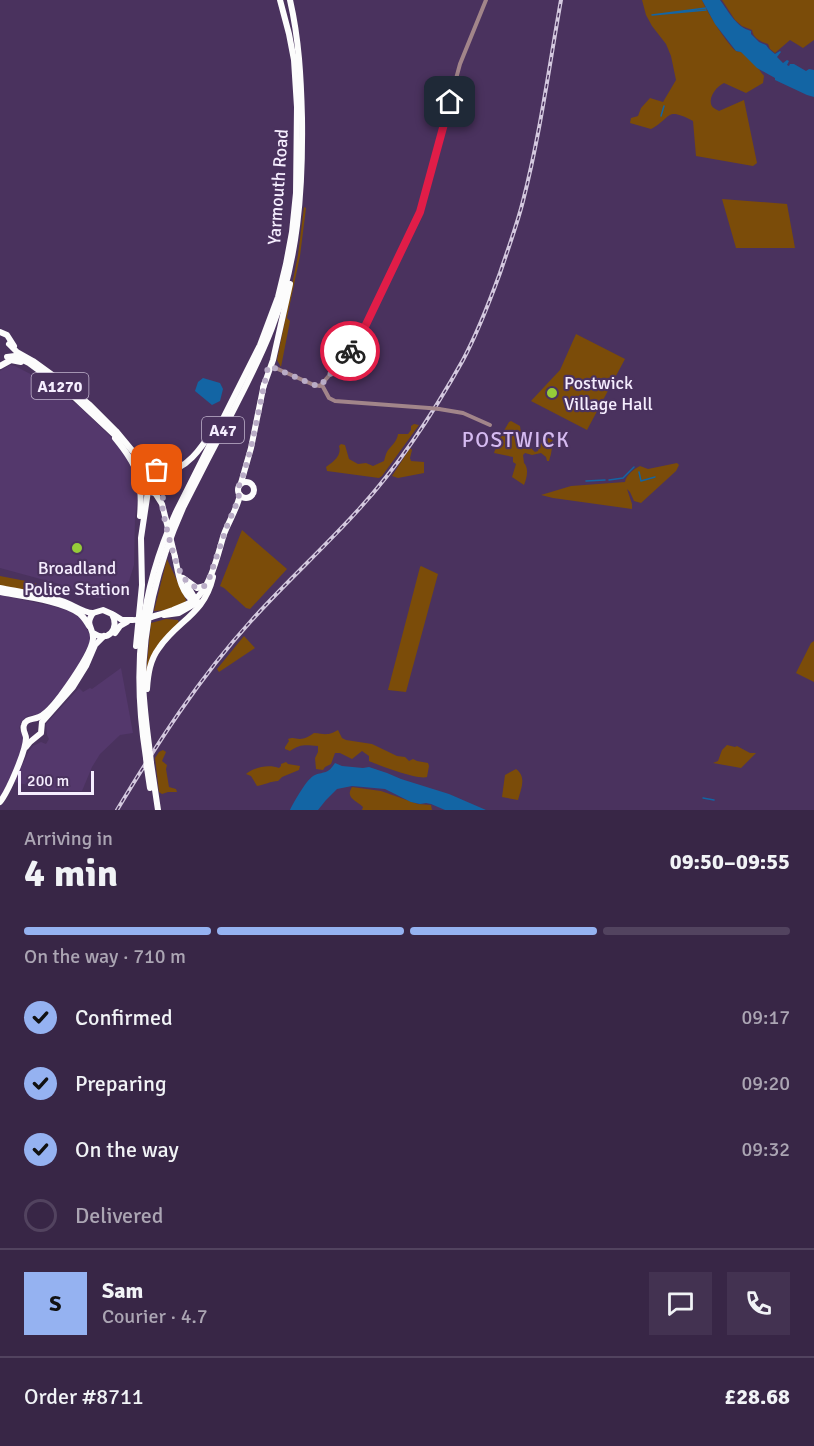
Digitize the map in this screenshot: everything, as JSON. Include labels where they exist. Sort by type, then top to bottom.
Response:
[{"type":"highway","name":"Yarmouth Road","points":[[248,370],[263,339],[278,297],[295,212],[296,84],[291,42],[280,0]]},
{"type":"highway","name":"Yarmouth Road","points":[[290,0],[297,40],[301,86],[302,179],[296,239]]},
{"type":"highway","name":"A47","points":[[274,369],[275,349],[293,268],[296,239]]},
{"type":"highway","name":"A47","points":[[148,740],[143,685],[144,661],[149,613],[160,568],[183,508],[272,329],[287,280],[296,239]]},
{"type":"highway","points":[[0,333],[7,340],[10,348],[7,357],[0,364]]},
{"type":"highway","points":[[0,333],[7,335],[15,347],[33,361]]},
{"type":"highway","name":"A1270","points":[[9,344],[90,405],[116,430],[145,466],[153,470]]},
{"type":"highway","name":"A1270","points":[[7,357],[20,358],[71,394],[119,439],[139,465],[144,477]]},
{"type":"highway","points":[[0,364],[11,360],[18,361],[48,377]]},
{"type":"highway","points":[[243,497],[238,488],[249,454],[267,368],[268,366],[274,369]]},
{"type":"highway","name":"A47","points":[[161,471],[176,470],[196,453],[214,429],[248,370]]},
{"type":"highway","name":"A47","points":[[156,810],[139,708],[139,658],[150,584],[160,550],[186,491],[248,370]]},
{"type":"highway","name":"A47","points":[[107,428],[133,462],[141,491],[138,543],[142,573]]},
{"type":"highway","points":[[243,497],[251,496],[254,491],[247,472],[249,454]]},
{"type":"highway","points":[[162,504],[143,485],[144,477],[153,470],[161,471],[166,480],[162,504],[174,557],[194,603]]},
{"type":"highway","points":[[241,483],[249,482]]},
{"type":"highway","points":[[151,492],[160,492],[164,489]]},
{"type":"highway","name":"A47","points":[[139,689],[136,640],[141,598],[141,531],[151,492]]},
{"type":"highway","points":[[180,626],[205,586],[227,526],[243,497]]},
{"type":"highway","points":[[164,614],[179,613],[204,596],[213,577],[219,550]]},
{"type":"highway","points":[[177,565],[179,578],[194,603]]},
{"type":"highway","points":[[183,578],[197,588],[205,586]]},
{"type":"highway","points":[[0,590],[53,598],[72,604],[87,613],[109,611],[122,620],[130,621]]},
{"type":"highway","points":[[0,590],[69,608],[81,615],[93,633],[104,636]]},
{"type":"highway","points":[[86,666],[95,645],[120,624],[164,614],[194,603]]},
{"type":"highway","points":[[89,626],[93,613]]},
{"type":"highway","points":[[179,613],[183,620],[180,626]]},
{"type":"highway","points":[[113,615],[115,627]]},
{"type":"highway","points":[[22,753],[34,738],[41,734],[43,721],[73,687],[99,644],[120,626],[130,621]]},
{"type":"highway","name":"A47","points":[[148,760],[147,694],[150,666],[159,648],[180,626]]},
{"type":"highway","points":[[0,802],[6,795],[22,753],[26,736],[23,728],[25,723],[41,716],[49,709],[72,680],[91,645],[93,633]]},
{"type":"highway","points":[[34,718],[42,725]]},
{"type":"highway","points":[[26,736],[34,738]]},
{"type":"street","points":[[322,385],[360,337],[420,212],[460,64],[486,0]]},
{"type":"street","points":[[274,369],[314,385],[322,385]]},
{"type":"street","points":[[322,385],[329,398],[335,401],[439,409],[463,413],[490,424]]},
{"type":"shaded area","points":[[642,0],[702,0],[728,42],[736,51],[748,57],[764,76],[763,83],[746,93],[724,83],[719,86],[711,98],[712,106],[719,111],[744,100],[757,163],[753,166],[696,156],[693,121],[678,114],[669,115],[651,129],[630,123],[631,118],[638,116],[641,108],[650,98],[663,102],[676,80],[666,44],[646,15]]},
{"type":"shaded area","points":[[722,0],[814,0],[814,40],[803,48],[790,40],[775,53],[768,44],[756,37],[752,30],[735,20]]},
{"type":"shaded area","points":[[722,199],[787,204],[795,248],[736,248]]},
{"type":"shaded area","points":[[304,207],[306,208],[300,256],[287,318],[290,321],[281,367],[277,360],[298,255]]},
{"type":"shaded area","points":[[576,334],[625,359],[587,430],[531,401],[560,370]]},
{"type":"shaded area","points":[[10,365],[44,381],[79,406],[124,452],[135,474],[138,492],[134,565],[129,581],[106,598],[95,598],[59,584],[0,568],[0,371]]},
{"type":"shaded area","points":[[511,421],[520,426],[521,433],[525,435],[521,446],[524,449],[530,447],[535,452],[538,451],[545,437],[553,441],[549,461],[541,453],[523,455],[527,470],[524,485],[512,477],[516,464],[513,462],[513,457],[494,453],[498,441]]},
{"type":"shaded area","points":[[414,424],[419,425],[379,478],[327,471],[326,467],[338,456],[341,444],[345,445],[349,459],[358,464],[366,463],[373,466],[384,461],[398,434],[408,434]]},
{"type":"shaded area","points":[[410,448],[412,450],[411,461],[424,462],[424,473],[398,478],[392,476]]},
{"type":"shaded area","points":[[677,463],[679,465],[676,471],[641,503],[634,501],[627,489],[632,509],[541,495],[571,486],[625,482],[629,475],[640,466],[648,469]]},
{"type":"shaded area","points":[[242,530],[287,569],[250,609],[220,586]]},
{"type":"shaded area","points":[[167,559],[186,600],[185,604],[154,611]]},
{"type":"shaded area","points":[[420,567],[438,574],[406,692],[388,690]]},
{"type":"shaded area","points":[[0,576],[31,582],[49,588],[50,591],[46,594],[0,586]]},
{"type":"shaded area","points":[[0,595],[69,611],[80,617],[90,635],[90,642],[62,690],[40,714],[27,716],[21,722],[19,728],[23,735],[23,743],[16,765],[0,799]]},
{"type":"shaded area","points":[[166,619],[178,620],[179,623],[166,637],[146,673],[151,623]]},
{"type":"shaded area","points":[[244,636],[255,648],[219,672],[217,669]]},
{"type":"shaded area","points":[[814,641],[814,682],[796,673]]},
{"type":"shaded area","points":[[121,668],[133,733],[120,735],[100,754],[82,791],[51,790],[14,782],[33,746],[41,742],[46,744],[49,739],[46,724],[79,688],[83,692],[92,689]]},
{"type":"shaded area","points":[[338,730],[342,738],[346,740],[372,744],[397,756],[405,757],[409,761],[413,759],[428,763],[427,777],[408,775],[369,761],[369,756],[362,751],[352,759],[335,753],[331,764],[323,770],[316,769],[315,758],[318,746],[303,745],[290,751],[285,749],[288,739],[302,739],[314,733],[329,734]]},
{"type":"shaded area","points":[[727,745],[756,753],[741,768],[713,763],[718,761],[722,750]]},
{"type":"shaded area","points":[[163,750],[166,752],[162,761],[167,765],[169,787],[176,789],[177,792],[162,794],[159,792],[155,758]]},
{"type":"shaded area","points":[[286,762],[300,766],[299,770],[278,781],[257,786],[251,776],[246,774],[262,767],[279,768]]},
{"type":"shaded area","points":[[516,769],[522,779],[518,800],[502,797],[505,775]]},
{"type":"shaded area","points":[[352,787],[381,791],[418,804],[431,805],[432,810],[362,810],[363,807],[350,794]]},
{"type":"water","points":[[702,0],[720,0],[737,23],[751,31],[759,42],[775,54],[781,52],[777,57],[783,63],[787,60],[789,66],[794,64],[806,71],[814,70],[814,97],[775,80],[757,68],[741,52],[736,51],[715,24]]},
{"type":"water","points":[[203,378],[220,383],[223,389],[220,401],[212,405],[195,391],[198,382]]},
{"type":"water","points":[[335,763],[342,766],[369,767],[449,794],[486,810],[445,810],[431,804],[411,802],[385,789],[352,786],[337,789],[318,810],[290,810],[308,781],[315,775],[328,771]]},
{"type":"waterway","points":[[706,8],[652,15],[706,10]]},
{"type":"waterway","points":[[661,116],[664,106]]},
{"type":"waterway","points":[[609,480],[623,478],[634,467]]},
{"type":"waterway","points":[[639,472],[641,481],[655,477]]},
{"type":"waterway","points":[[586,481],[605,480]]},
{"type":"waterway","points":[[703,798],[714,800]]},
{"type":"railway","points":[[117,810],[196,688],[264,607],[347,522],[389,474],[416,437],[463,360],[492,295],[521,210],[539,126],[561,0]]},
{"type":"way so far","points":[[157,470],[164,474],[166,480],[162,504],[177,565],[183,578],[197,588],[202,588],[209,579],[227,526],[238,503],[240,495],[237,491],[238,486],[241,483],[251,448],[268,367],[277,368],[320,386],[350,351]]},
{"type":"place","name":"Postwick Village Hall","points":[[552,393]]},
{"type":"place","name":"Broadland Police Station","points":[[77,548]]},
{"type":"district","name":"POSTWICK","points":[[516,440]]},
{"type":"route","points":[[350,351],[360,337],[380,298],[420,212],[450,102]]}]
